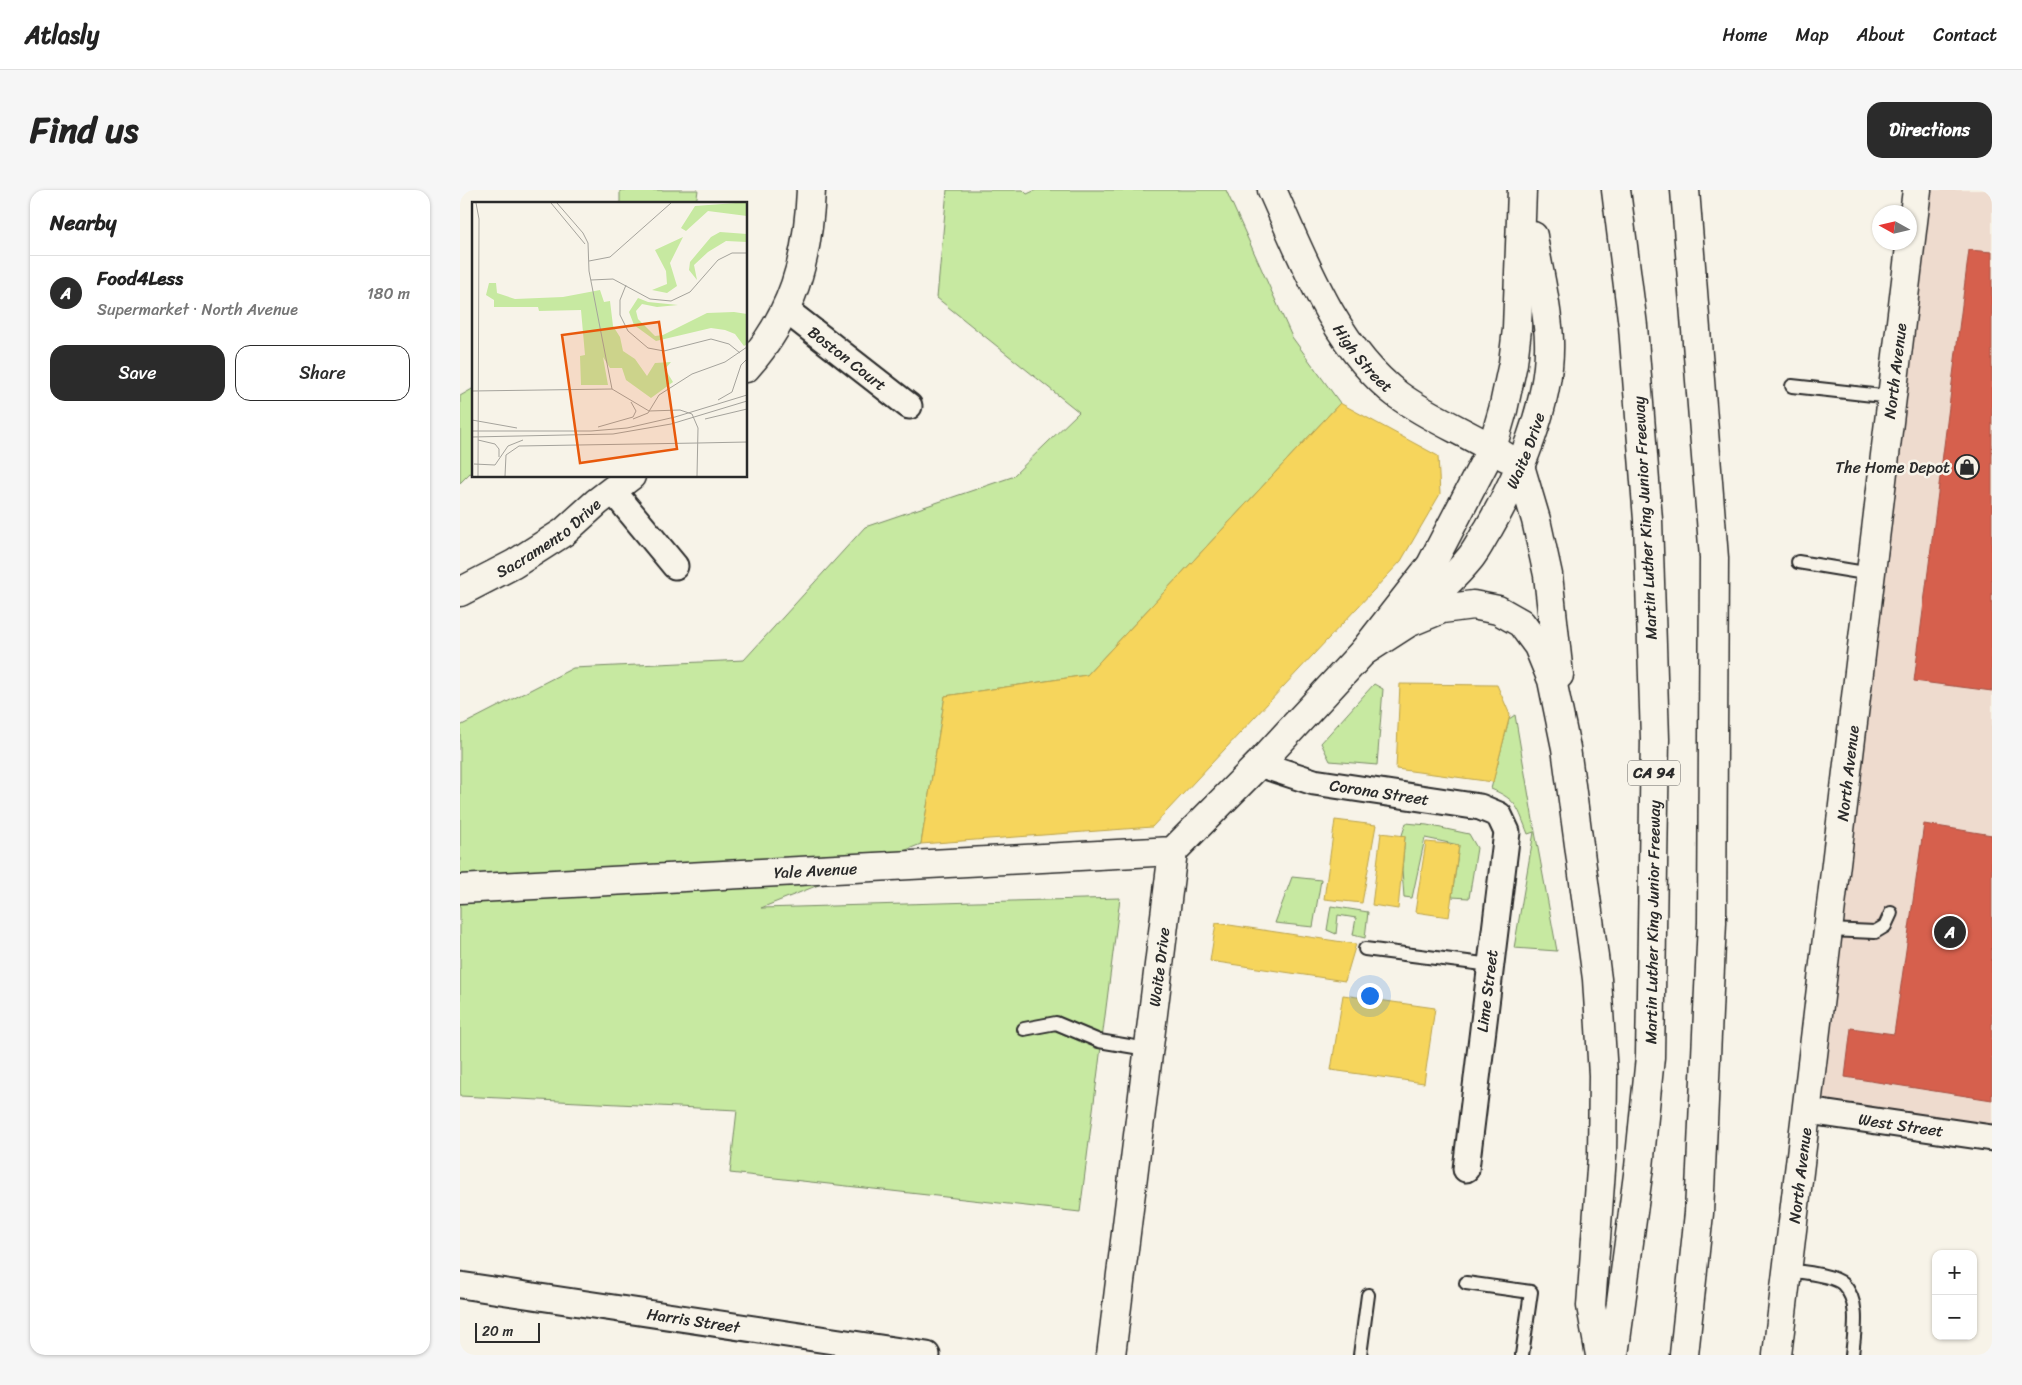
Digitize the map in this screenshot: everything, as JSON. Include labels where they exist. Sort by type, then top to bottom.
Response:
[{"type":"main road","points":[[748,365],[780,323],[796,284],[803,258],[811,190]]},
{"type":"main road","name":"High Street","points":[[1272,190],[1326,306],[1368,369],[1397,394],[1433,418],[1492,448],[1520,466]]},
{"type":"main road","name":"Waite Drive","points":[[1111,1355],[1147,1049],[1173,851],[1259,764],[1363,652],[1431,565],[1492,448],[1503,410],[1513,363],[1520,271],[1522,190]]},
{"type":"main road","name":"Waite Drive","points":[[1363,652],[1429,600],[1471,556],[1500,509],[1520,466],[1547,378],[1549,342],[1546,305],[1526,190]]},
{"type":"main road","name":"Martin Luther King Junior Freeway","points":[[1614,1355],[1639,1167],[1650,1057],[1655,739],[1648,520],[1633,326],[1616,190]]},
{"type":"main road","points":[[1684,1355],[1699,1213],[1712,922],[1714,568],[1685,190]]},
{"type":"main road","name":"North Avenue","points":[[1777,1355],[1808,1111],[1917,190]]},
{"type":"main road","points":[[1520,466],[1536,520],[1548,576],[1566,748],[1597,979],[1604,1075],[1602,1156],[1591,1306],[1600,1355]]},
{"type":"main road","name":"Sacramento Drive","points":[[460,592],[514,564],[564,532],[597,502],[622,484]]},
{"type":"main road","points":[[1363,652],[1408,623],[1442,610],[1473,605],[1498,610],[1521,623],[1538,646],[1552,680],[1566,748]]},
{"type":"main road","name":"Yale Avenue","points":[[460,889],[1173,851]]},
{"type":"street","name":"Boston Court","points":[[786,310],[909,406]]},
{"type":"street","points":[[622,484],[675,566]]},
{"type":"street","name":"Corona Street","points":[[1259,764],[1314,782],[1480,808],[1499,815]]},
{"type":"street","name":"Lime Street","points":[[1466,1169],[1507,832],[1499,815]]},
{"type":"street","name":"West Street","points":[[1808,1111],[1992,1138]]},
{"type":"street","name":"Harris Street","points":[[460,1285],[854,1349],[926,1355]]},
{"type":"lane","points":[[1792,386],[1891,397]]},
{"type":"lane","points":[[1798,562],[1871,574]]},
{"type":"lane","points":[[1829,930],[1875,932],[1884,926],[1891,913]]},
{"type":"lane","points":[[1364,949],[1491,965]]},
{"type":"lane","points":[[1024,1029],[1056,1023],[1099,1041],[1147,1049]]},
{"type":"lane","points":[[1788,1270],[1821,1274],[1843,1284],[1853,1301],[1855,1326],[1852,1355]]},
{"type":"lane","points":[[1466,1283],[1531,1292],[1522,1355]]},
{"type":"lane","points":[[1360,1355],[1368,1296]]},
{"type":"shaded area","points":[[1924,190],[1992,190],[1992,1132],[1815,1106]]},
{"type":"green space","points":[[620,190],[698,190],[696,202],[620,202]]},
{"type":"green space","points":[[947,190],[1023,190],[1027,194],[1036,190],[1226,190],[1292,337],[1340,403],[1087,675],[945,696],[921,844],[761,908],[1120,898],[1080,1212],[730,1173],[737,1110],[460,1096],[460,726],[573,668],[744,660],[865,527],[1012,477],[1079,412],[937,298]]},
{"type":"green space","points":[[472,389],[472,471],[460,483],[460,396]]},
{"type":"green space","points":[[1374,684],[1383,689],[1377,765],[1330,761],[1321,743]]},
{"type":"green space","points":[[1515,715],[1557,951],[1514,948],[1534,832],[1528,834],[1512,801],[1491,789],[1509,719]]},
{"type":"green space","points":[[1406,823],[1427,825],[1469,834],[1477,848],[1469,898],[1452,897],[1459,845],[1425,838],[1412,898],[1404,897],[1402,870],[1405,837],[1402,835]]},
{"type":"green space","points":[[1292,877],[1321,880],[1313,927],[1275,923]]},
{"type":"green space","points":[[1331,906],[1368,912],[1365,938],[1353,935],[1356,918],[1338,915],[1336,934],[1327,930]]},
{"type":"building: Homes","points":[[1340,403],[1438,456],[1440,494],[1401,561],[1152,827],[921,844],[945,696],[1087,675]]},
{"type":"building: Homes","points":[[1400,684],[1497,685],[1510,715],[1493,782],[1396,769]]},
{"type":"building: Homes","points":[[1335,820],[1376,825],[1362,903],[1324,899]]},
{"type":"building: Homes","points":[[1381,833],[1405,836],[1398,909],[1372,905]]},
{"type":"building: Homes","points":[[1426,842],[1459,845],[1449,917],[1415,912]]},
{"type":"building: Homes","points":[[1216,923],[1356,944],[1345,981],[1210,961]]},
{"type":"building: Homes","points":[[1343,995],[1435,1008],[1424,1083],[1331,1070]]},
{"type":"building: Shops","name":"The Home Depot","points":[[1969,250],[1992,252],[1992,691],[1914,681]]},
{"type":"building: Shops","points":[[1924,824],[1992,835],[1992,1100],[1845,1077],[1851,1028],[1894,1034]]},
{"type":"place","name":"The Home Depot","points":[[1967,467]]},
{"type":"place","name":"Food4Less","points":[[1950,932]]}]
